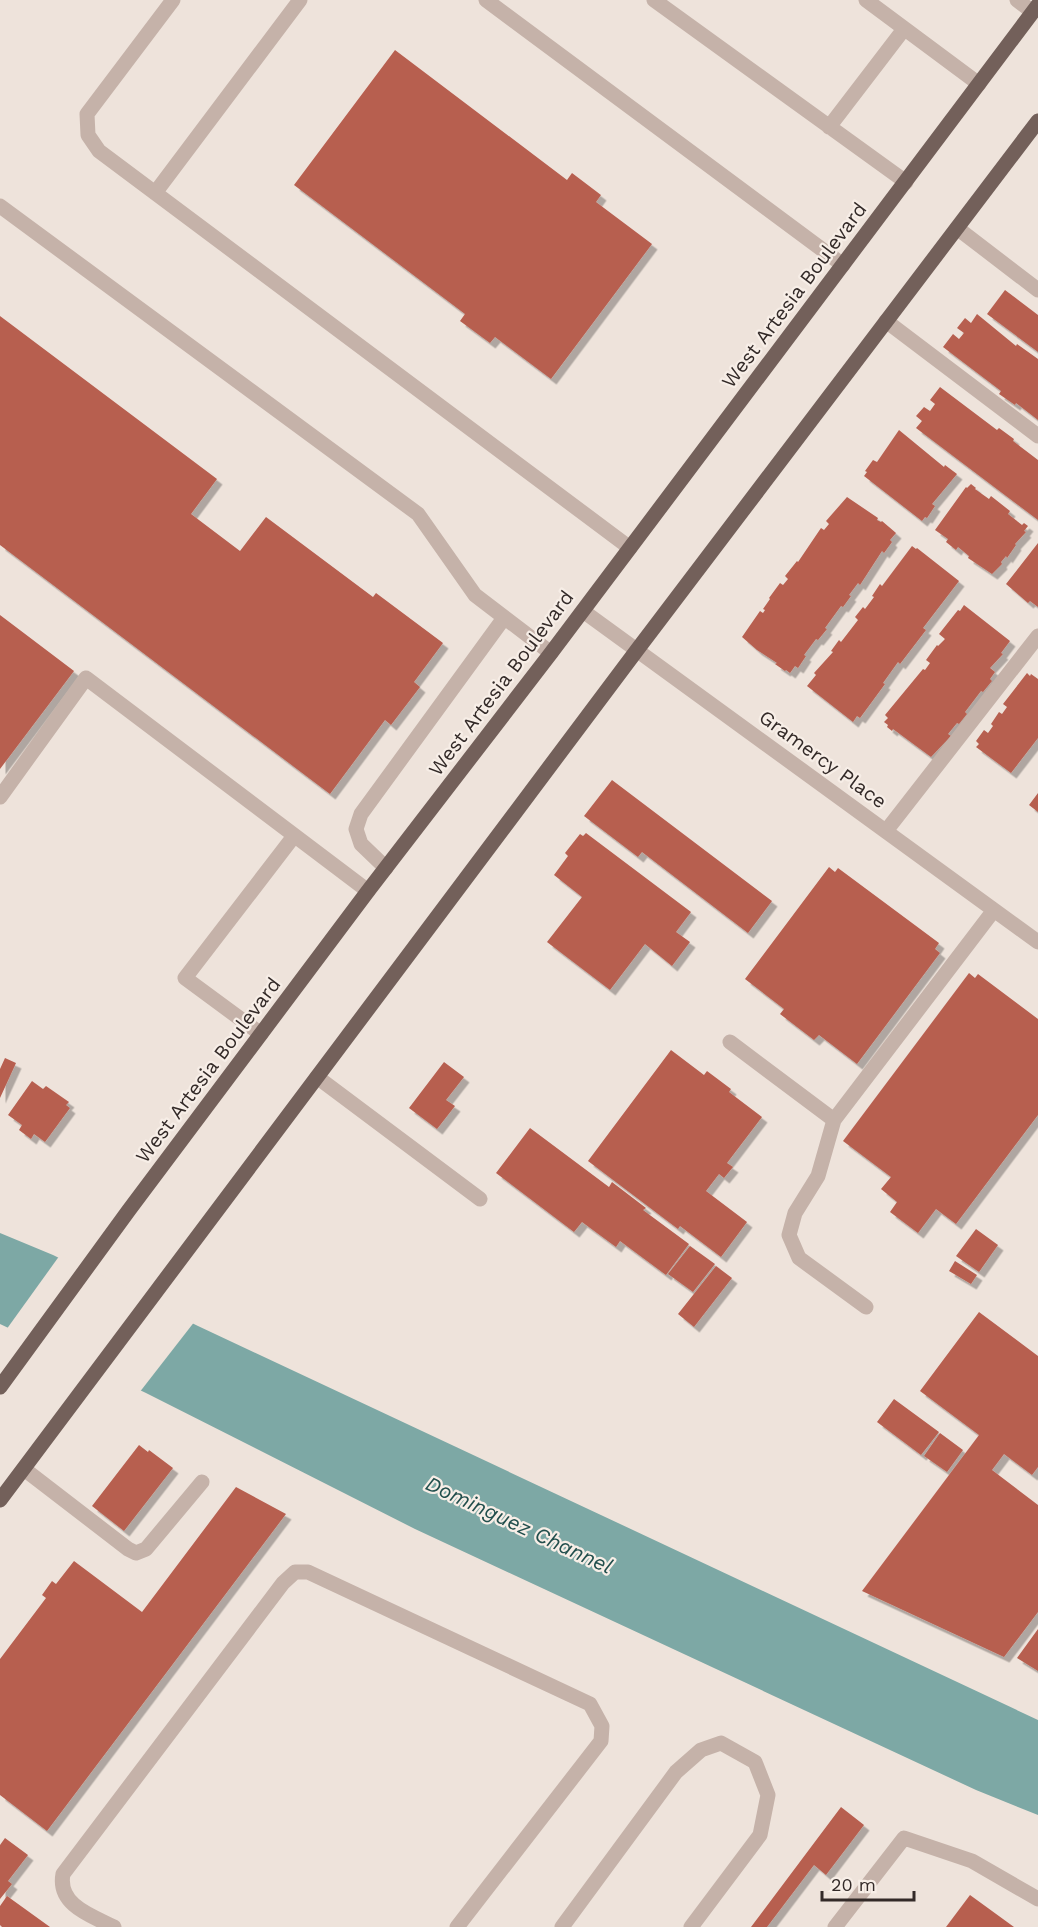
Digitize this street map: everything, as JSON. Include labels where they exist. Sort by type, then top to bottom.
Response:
[{"type":"main road","name":"West Artesia Boulevard","points":[[4,1381],[368,891],[551,653],[1036,9]]},
{"type":"main road","points":[[0,1500],[1038,121]]},
{"type":"street","points":[[173,0],[87,114],[88,135],[99,151],[630,548]]},
{"type":"street","points":[[155,193],[300,0]]},
{"type":"street","points":[[486,0],[843,266]]},
{"type":"street","points":[[654,0],[906,182]]},
{"type":"street","points":[[866,0],[979,84]]},
{"type":"street","points":[[1017,0],[1036,9]]},
{"type":"street","points":[[829,127],[904,28]]},
{"type":"street","points":[[0,206],[418,514],[475,595],[551,653]]},
{"type":"street","points":[[957,228],[1038,290]]},
{"type":"street","points":[[886,321],[1038,436]]},
{"type":"street","name":"Gramercy Place","points":[[583,610],[1038,942]]},
{"type":"street","points":[[386,868],[361,844],[356,829],[361,814],[504,618]]},
{"type":"street","points":[[886,831],[1038,636]]},
{"type":"street","points":[[0,797],[86,678],[368,891]]},
{"type":"street","points":[[261,1034],[185,978],[294,836]]},
{"type":"street","points":[[866,1307],[799,1257],[789,1235],[795,1213],[818,1176],[834,1120],[994,910]]},
{"type":"street","points":[[730,1042],[834,1120]]},
{"type":"street","points":[[317,1077],[480,1199]]},
{"type":"street","points":[[24,1469],[136,1553],[146,1549],[202,1482]]},
{"type":"street","points":[[114,1927],[86,1913],[66,1899],[62,1883],[63,1874],[283,1583],[295,1572],[308,1572],[590,1704],[602,1726],[600,1741],[457,1927]]},
{"type":"street","points":[[562,1927],[676,1772],[701,1750],[721,1743],[755,1762],[768,1795],[760,1835],[690,1927]]},
{"type":"street","points":[[835,1927],[904,1838],[972,1861],[1038,1899]]},
{"type":"water","name":"Dominguez Channel","points":[[0,1233],[53,1255],[198,1326],[1038,1720],[1038,1815],[976,1790],[415,1529],[146,1393],[0,1324]]},
{"type":"pier","points":[[60,1255],[195,1321],[139,1393],[6,1330]]},
{"type":"building","points":[[395,50],[567,180],[572,173],[601,195],[596,202],[652,244],[551,379],[495,337],[490,343],[460,321],[465,314],[294,185]]},
{"type":"building","points":[[1005,290],[1038,315],[1038,352],[987,314]]},
{"type":"building","points":[[977,314],[1016,346],[1017,344],[1038,359],[1038,420],[1016,403],[1015,405],[999,394],[1001,391],[943,347],[953,334],[959,339],[964,333],[957,328],[965,318],[971,323]]},
{"type":"building","points":[[0,316],[217,479],[191,514],[240,551],[266,517],[373,597],[376,593],[443,643],[414,682],[420,687],[391,725],[385,720],[330,794],[0,545]]},
{"type":"building","points":[[940,387],[997,430],[999,428],[1014,439],[1013,441],[1038,460],[1038,520],[916,428],[922,421],[916,416],[924,407],[930,411],[935,404],[930,400]]},
{"type":"building","points":[[899,430],[944,467],[945,465],[957,474],[932,504],[935,506],[927,518],[925,517],[922,521],[864,476],[873,460],[877,462]]},
{"type":"building","points":[[971,484],[989,499],[991,496],[1010,511],[1008,514],[1022,525],[1024,523],[1028,526],[1007,558],[1006,556],[992,574],[968,558],[969,556],[958,547],[956,550],[946,542],[948,539],[935,530],[966,487]]},
{"type":"building","points":[[847,497],[896,533],[884,553],[882,551],[860,585],[858,583],[843,607],[841,606],[825,628],[827,629],[804,655],[806,656],[798,668],[795,666],[790,673],[742,637],[760,611],[763,613],[769,598],[780,583],[783,585],[788,579],[785,576],[798,562],[821,528],[824,530],[829,524],[826,521]]},
{"type":"building","points":[[1038,543],[1038,607],[1030,601],[1028,603],[1006,584]]},
{"type":"building","points":[[912,546],[959,581],[923,628],[926,630],[900,664],[898,662],[860,718],[857,716],[853,722],[807,686],[816,675],[814,673],[833,652],[831,651],[839,640],[841,642],[858,620],[855,617],[863,607],[865,609],[880,584],[882,586]]},
{"type":"building","points":[[964,605],[1010,641],[1001,653],[1003,654],[990,668],[995,672],[990,679],[992,681],[983,692],[981,691],[959,724],[957,723],[948,734],[951,736],[931,757],[887,727],[888,725],[884,722],[888,718],[885,715],[923,669],[925,670],[930,663],[926,660],[937,645],[945,639],[939,634]]},
{"type":"building","points":[[0,615],[74,671],[0,769]]},
{"type":"building","points":[[1027,673],[1038,679],[1038,738],[1011,773],[976,747],[979,744],[976,741],[984,730],[988,733],[999,712],[1002,714],[1007,707],[1003,704]]},
{"type":"building","points":[[612,780],[772,901],[748,933],[642,852],[638,857],[584,816]]},
{"type":"building","points":[[1038,793],[1038,812],[1029,805]]},
{"type":"building","points":[[586,833],[691,912],[676,932],[690,942],[672,966],[645,944],[610,990],[547,942],[582,897],[554,875],[568,856],[565,853],[580,834],[583,836]]},
{"type":"building","points":[[829,867],[835,872],[838,868],[939,943],[935,949],[940,953],[857,1064],[819,1035],[814,1040],[780,1014],[784,1009],[745,979]]},
{"type":"building","points":[[969,973],[975,978],[978,974],[1038,1019],[1038,1115],[956,1224],[936,1209],[918,1233],[890,1212],[897,1202],[881,1189],[891,1177],[843,1141]]},
{"type":"building","points":[[671,1050],[704,1075],[707,1071],[731,1089],[729,1092],[762,1117],[727,1163],[733,1167],[724,1178],[719,1174],[706,1191],[747,1222],[721,1257],[680,1226],[678,1229],[588,1161]]},
{"type":"building","points":[[5,1058],[16,1063],[0,1098],[0,1069]]},
{"type":"building","points":[[444,1062],[464,1077],[446,1100],[455,1106],[437,1129],[409,1108]]},
{"type":"building","points":[[32,1081],[43,1089],[46,1086],[69,1102],[66,1105],[70,1108],[45,1142],[34,1134],[31,1139],[19,1130],[22,1125],[8,1115]]},
{"type":"building","points":[[530,1128],[609,1187],[612,1182],[646,1208],[643,1210],[689,1244],[666,1275],[620,1241],[616,1247],[582,1222],[574,1232],[496,1173]]},
{"type":"building","points":[[976,1229],[998,1245],[979,1272],[956,1256]]},
{"type":"building","points":[[690,1246],[715,1264],[693,1292],[668,1274]]},
{"type":"building","points":[[955,1261],[977,1275],[971,1284],[949,1271]]},
{"type":"building","points":[[716,1266],[732,1278],[694,1327],[678,1314]]},
{"type":"building","points":[[979,1312],[1038,1356],[1038,1467],[1032,1475],[1004,1454],[992,1470],[1038,1505],[1038,1612],[1004,1657],[862,1591],[979,1435],[920,1391]]},
{"type":"building","points":[[894,1399],[939,1432],[921,1455],[877,1422]]},
{"type":"building","points":[[940,1433],[963,1450],[947,1472],[924,1456]]},
{"type":"building","points":[[139,1445],[173,1468],[124,1531],[92,1506]]},
{"type":"building","points":[[236,1487],[286,1514],[47,1831],[0,1795],[0,1659],[46,1598],[42,1595],[52,1581],[56,1584],[74,1561],[142,1612]]},
{"type":"building","points":[[1038,1629],[1038,1671],[1017,1658]]},
{"type":"building","points":[[841,1807],[864,1825],[826,1875],[814,1865],[767,1927],[751,1927]]},
{"type":"building","points":[[5,1838],[28,1855],[8,1881],[12,1884],[0,1899],[0,1845]]},
{"type":"building","points":[[970,1895],[1014,1927],[946,1927]]},
{"type":"building","points":[[7,1896],[50,1927],[2,1927],[0,1925],[0,1906]]}]
